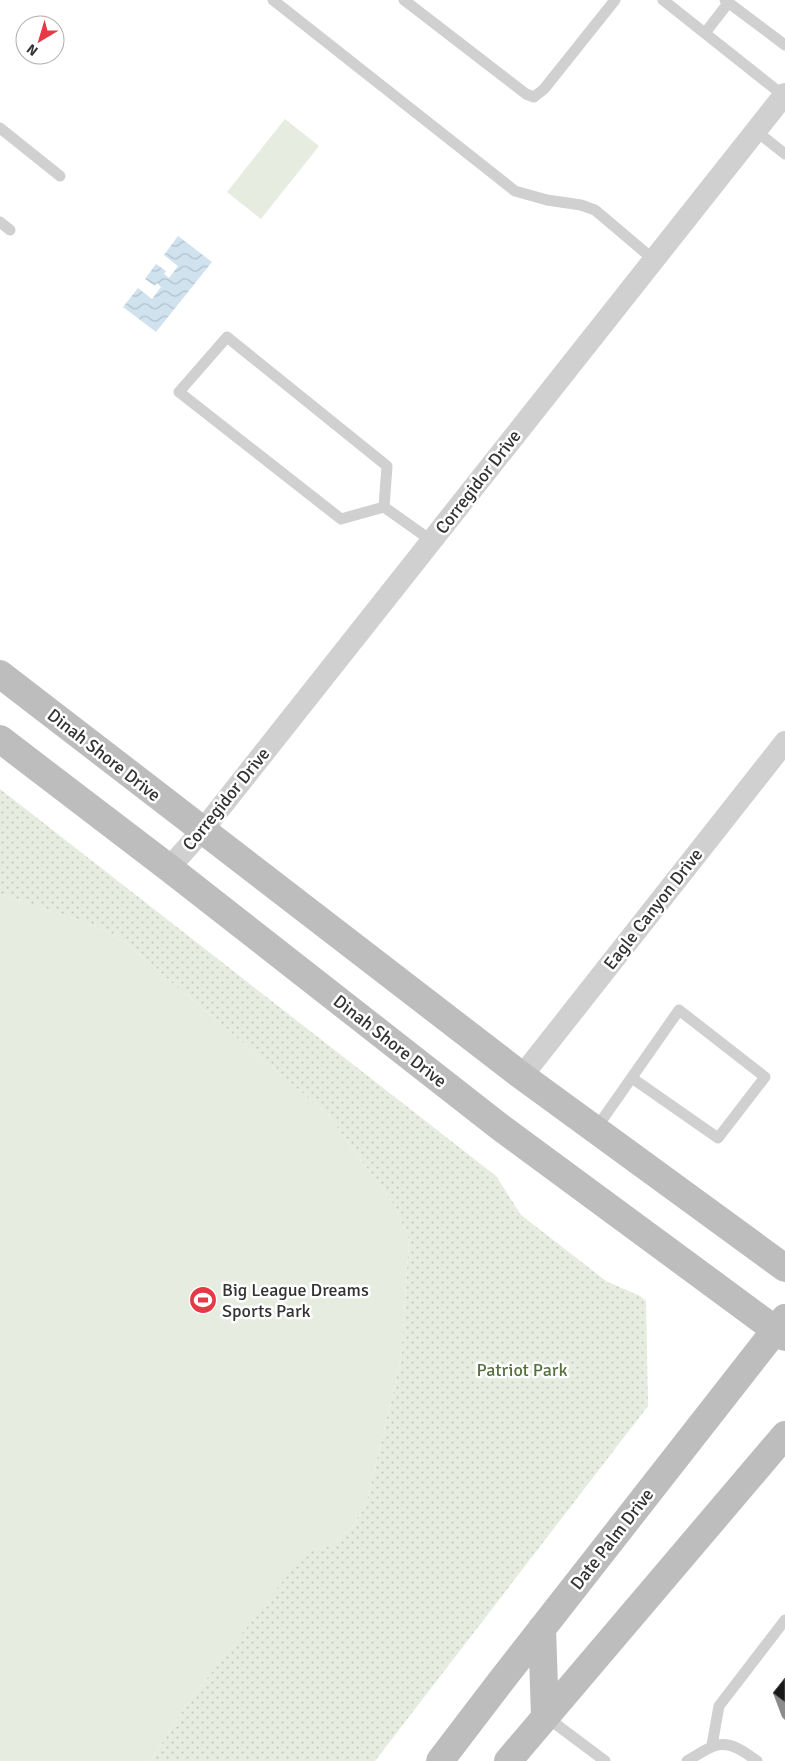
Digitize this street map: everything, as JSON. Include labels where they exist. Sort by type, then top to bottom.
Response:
[{"type":"main road","name":"Dinah Shore Drive","points":[[0,674],[522,1076],[785,1268]]},
{"type":"main road","name":"Dinah Shore Drive","points":[[0,739],[169,868],[500,1127],[782,1328]]},
{"type":"main road","name":"Date Palm Drive","points":[[440,1761],[542,1628],[782,1328]]},
{"type":"main road","points":[[508,1761],[785,1435]]},
{"type":"main road","points":[[754,1471],[785,1461]]},
{"type":"main road","points":[[542,1628],[545,1716]]},
{"type":"street","name":"Corregidor Drive","points":[[169,868],[202,831],[784,95]]},
{"type":"street","name":"Eagle Canyon Drive","points":[[522,1076],[785,742]]},
{"type":"lane","points":[[273,0],[515,191],[547,200],[581,205],[595,210],[654,260]]},
{"type":"lane","points":[[404,0],[526,94],[534,97],[544,89],[615,0]]},
{"type":"lane","points":[[663,0],[784,95]]},
{"type":"lane","points":[[705,33],[727,1],[785,45]]},
{"type":"lane","points":[[0,128],[60,176]]},
{"type":"lane","points":[[756,131],[785,154]]},
{"type":"lane","points":[[0,222],[10,230]]},
{"type":"lane","points":[[227,337],[388,466],[384,507],[341,519],[178,392],[227,337]]},
{"type":"lane","points":[[384,507],[432,541]]},
{"type":"lane","points":[[595,1130],[679,1010],[765,1077],[718,1138],[632,1078]]},
{"type":"lane","points":[[712,1745],[719,1706],[785,1620]]},
{"type":"lane","points":[[545,1716],[605,1761]]},
{"type":"lane","points":[[687,1761],[712,1745],[732,1745],[758,1761]]},
{"type":"green space","points":[[285,119],[319,146],[261,219],[227,192]]},
{"type":"green space","name":"Patriot Park","points":[[0,789],[496,1176],[521,1215],[606,1281],[640,1296],[646,1301],[648,1406],[375,1761],[151,1761],[187,1704],[305,1553],[330,1546],[352,1527],[366,1505],[401,1360],[409,1240],[395,1206],[329,1116],[305,1095],[118,937],[96,926],[0,894]]},
{"type":"green space","name":"Big League Dreams Sports Park","points":[[0,894],[96,926],[118,937],[305,1095],[329,1116],[395,1206],[409,1240],[401,1360],[366,1505],[352,1527],[330,1546],[305,1554],[187,1704],[151,1761],[0,1761]]},
{"type":"water","points":[[178,236],[212,262],[156,332],[123,307],[138,288],[152,299],[161,287],[157,283],[155,286],[145,279],[156,264],[166,271],[164,274],[169,278],[178,266],[164,255]]},
{"type":"building","points":[[785,1678],[785,1702],[773,1693]]},
{"type":"place","name":"Big League Dreams Sports Park","points":[[203,1300]]}]
